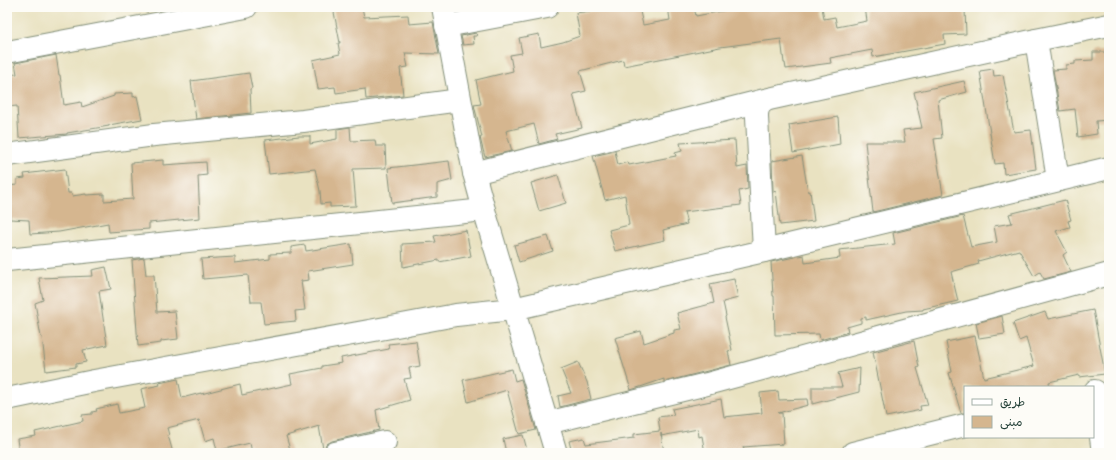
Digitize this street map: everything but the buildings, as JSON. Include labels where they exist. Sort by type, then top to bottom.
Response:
[{"type":"street","points":[[7,52],[246,7]]},
{"type":"street","points":[[547,7],[445,17],[474,173],[556,453]]},
{"type":"street","points":[[474,173],[765,100],[1036,40],[1109,26]]},
{"type":"street","points":[[1036,40],[1058,180]]},
{"type":"street","points":[[7,155],[154,135],[303,121],[460,100]]},
{"type":"street","points":[[764,251],[757,113],[759,105],[765,100]]},
{"type":"street","points":[[7,399],[94,381],[456,315],[513,309],[764,251],[1109,168]]},
{"type":"street","points":[[7,260],[484,210]]},
{"type":"street","points":[[547,423],[707,384],[1109,274]]},
{"type":"street","points":[[1099,390],[1103,453]]},
{"type":"street","points":[[853,453],[964,425]]},
{"type":"street","points":[[335,453],[385,442]]}]
